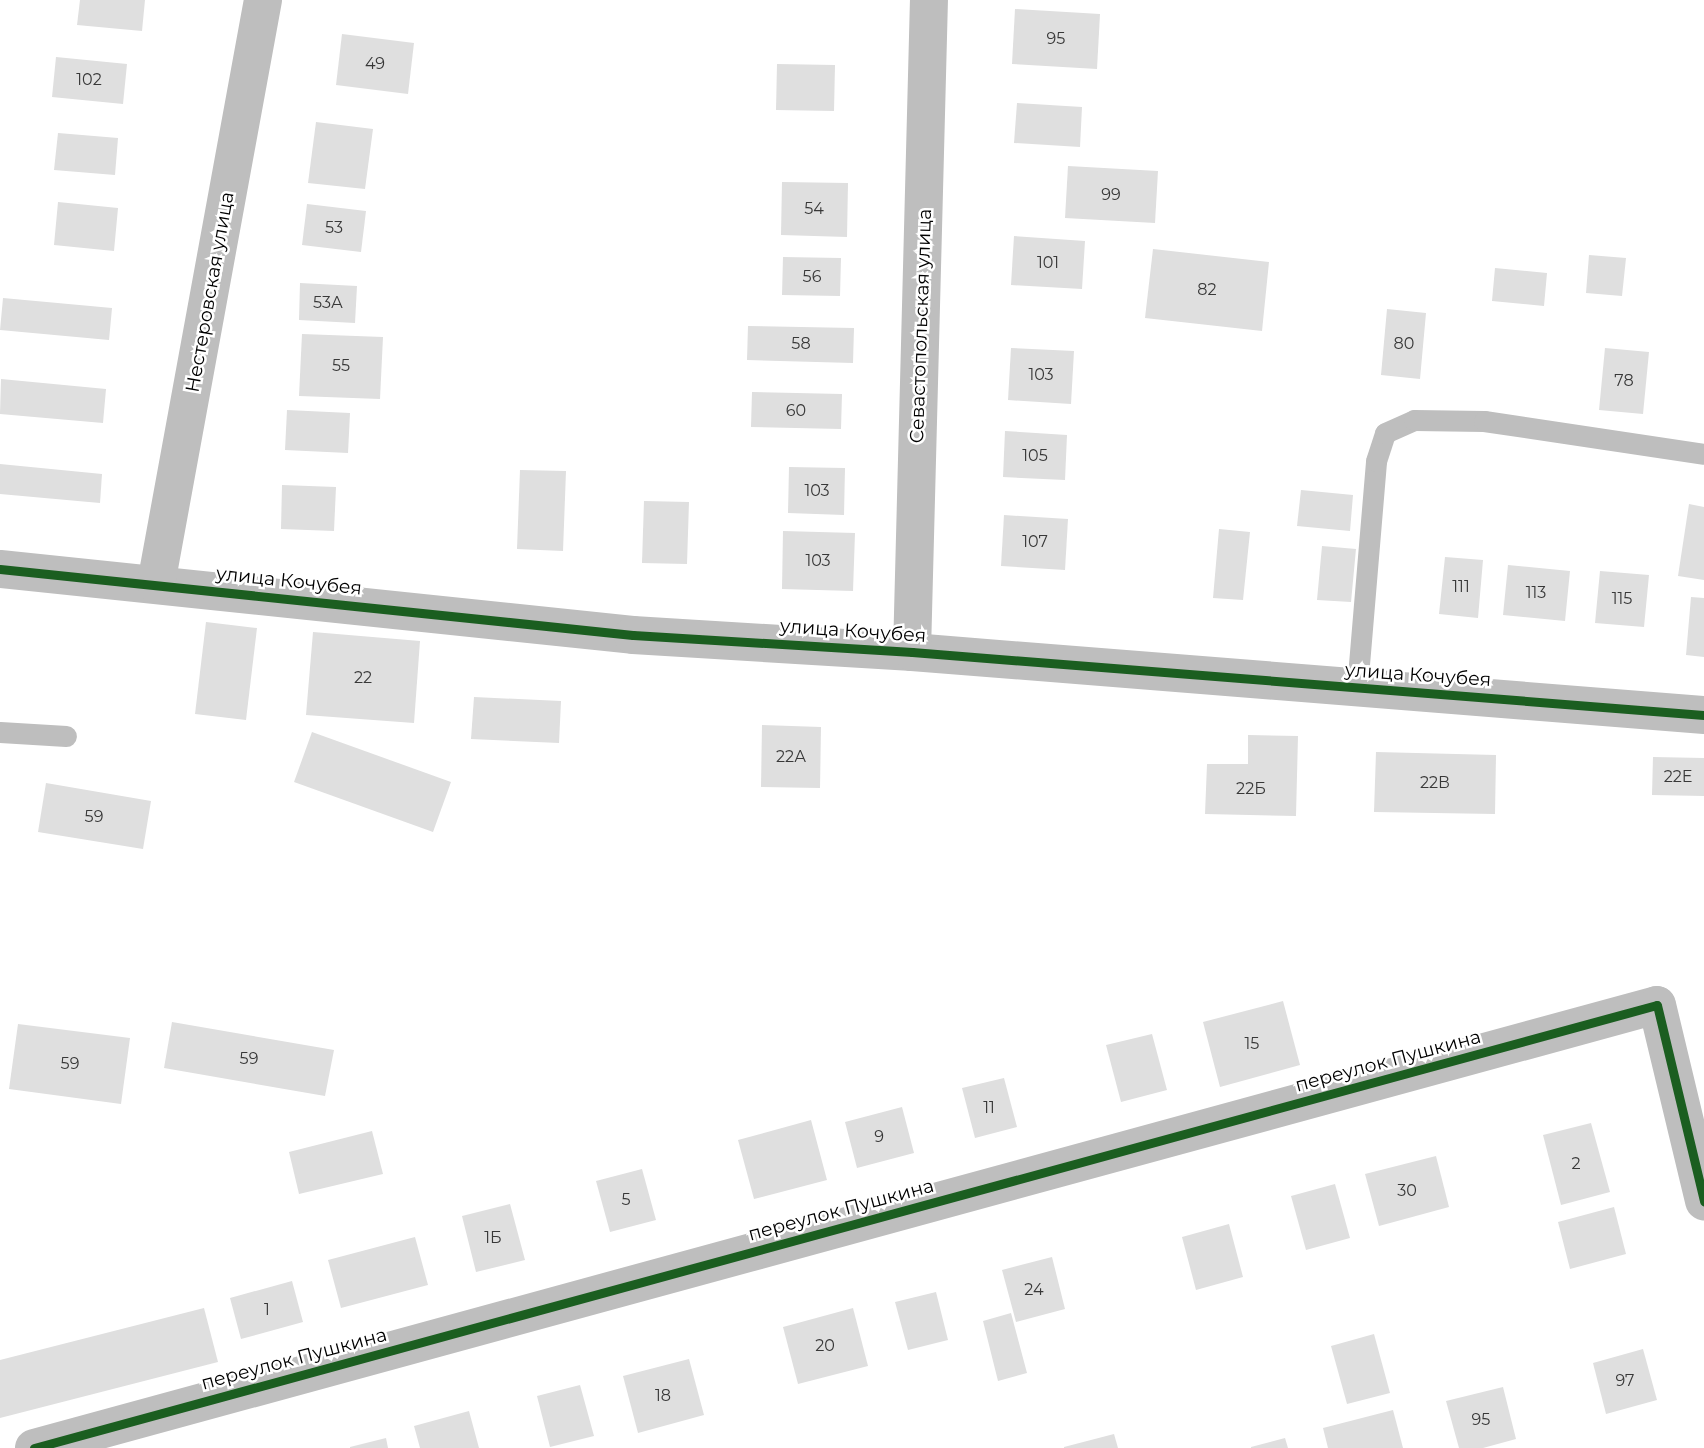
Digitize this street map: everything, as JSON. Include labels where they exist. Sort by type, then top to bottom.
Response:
[{"type":"street","name":"Нестеровская улица","points":[[156,584],[263,0]]},
{"type":"street","name":"Севастопольская улица","points":[[912,652],[929,0]]},
{"type":"street","name":"улица Кочубея","points":[[0,569],[633,635],[912,652],[1704,715]]},
{"type":"street","name":"переулок Пушкина","points":[[34,1448],[1657,1005],[1704,1201]]},
{"type":"lane","points":[[1357,688],[1376,461],[1385,433],[1414,420],[1484,421],[1704,454]]},
{"type":"lane","points":[[0,732],[66,736]]},
{"type":"building","points":[[80,0],[145,0],[142,31],[77,25]]},
{"type":"building","points":[[1015,9],[1100,14],[1097,69],[1012,64]]},
{"type":"building","points":[[342,34],[414,43],[408,94],[336,85]]},
{"type":"building","points":[[56,57],[127,64],[123,104],[52,97]]},
{"type":"building","points":[[777,64],[835,65],[834,111],[776,110]]},
{"type":"building","points":[[1017,103],[1082,107],[1080,147],[1014,143]]},
{"type":"building","points":[[316,122],[373,129],[365,189],[308,183]]},
{"type":"building","points":[[58,133],[118,138],[115,175],[54,170]]},
{"type":"building","points":[[1068,166],[1158,171],[1155,223],[1065,218]]},
{"type":"building","points":[[782,182],[848,183],[847,237],[781,235]]},
{"type":"building","points":[[58,202],[118,208],[114,251],[54,245]]},
{"type":"building","points":[[307,204],[366,211],[361,252],[302,245]]},
{"type":"building","points":[[1014,236],[1085,241],[1082,289],[1011,285]]},
{"type":"building","points":[[1153,249],[1269,262],[1262,331],[1145,318]]},
{"type":"building","points":[[1589,255],[1626,258],[1622,296],[1586,293]]},
{"type":"building","points":[[783,257],[841,258],[840,296],[782,295]]},
{"type":"building","points":[[1495,268],[1547,273],[1544,306],[1492,301]]},
{"type":"building","points":[[300,283],[357,286],[355,323],[299,320]]},
{"type":"building","points":[[3,298],[112,308],[109,340],[0,330]]},
{"type":"building","points":[[1387,309],[1426,313],[1420,379],[1381,375]]},
{"type":"building","points":[[748,326],[854,328],[853,363],[747,360]]},
{"type":"building","points":[[302,334],[383,337],[380,399],[299,396]]},
{"type":"building","points":[[1011,348],[1074,351],[1071,404],[1008,400]]},
{"type":"building","points":[[1605,348],[1649,352],[1643,414],[1599,410]]},
{"type":"building","points":[[1,379],[106,389],[103,423],[0,414]]},
{"type":"building","points":[[752,392],[842,394],[841,429],[751,427]]},
{"type":"building","points":[[287,410],[350,413],[348,453],[285,450]]},
{"type":"building","points":[[1005,431],[1067,435],[1065,480],[1003,477]]},
{"type":"building","points":[[0,464],[102,474],[100,503],[0,494]]},
{"type":"building","points":[[789,467],[845,468],[844,515],[788,513]]},
{"type":"building","points":[[520,470],[566,471],[563,551],[517,549]]},
{"type":"building","points":[[282,485],[336,487],[334,531],[281,529]]},
{"type":"building","points":[[1301,490],[1353,495],[1350,531],[1297,526]]},
{"type":"building","points":[[644,501],[689,502],[687,564],[642,563]]},
{"type":"building","points":[[1689,504],[1704,507],[1704,580],[1678,576]]},
{"type":"building","points":[[1004,515],[1068,519],[1065,570],[1001,566]]},
{"type":"building","points":[[1219,529],[1250,532],[1243,600],[1213,598]]},
{"type":"building","points":[[783,531],[855,533],[853,591],[782,589]]},
{"type":"building","points":[[1322,546],[1356,549],[1351,602],[1317,600]]},
{"type":"building","points":[[1445,557],[1483,560],[1478,618],[1439,614]]},
{"type":"building","points":[[1508,565],[1570,571],[1565,621],[1503,615]]},
{"type":"building","points":[[1600,571],[1649,575],[1644,627],[1595,623]]},
{"type":"building","points":[[1691,597],[1704,598],[1704,657],[1686,655]]},
{"type":"building","points":[[206,622],[257,628],[246,720],[195,714]]},
{"type":"building","points":[[313,632],[420,641],[414,723],[306,715]]},
{"type":"building","points":[[474,697],[561,701],[559,743],[471,739]]},
{"type":"building","points":[[762,725],[821,727],[820,788],[761,787]]},
{"type":"building","points":[[312,732],[451,782],[433,832],[294,782]]},
{"type":"building","points":[[1248,735],[1298,736],[1296,816],[1205,814],[1207,764],[1248,764]]},
{"type":"building","points":[[1376,752],[1496,755],[1495,814],[1374,812]]},
{"type":"building","points":[[1653,757],[1704,758],[1704,796],[1652,795]]},
{"type":"building","points":[[46,783],[151,801],[143,849],[38,832]]},
{"type":"building","points":[[1283,1001],[1300,1065],[1220,1087],[1203,1022]]},
{"type":"building","points":[[172,1022],[334,1050],[325,1096],[164,1068]]},
{"type":"building","points":[[18,1024],[130,1038],[121,1104],[9,1089]]},
{"type":"building","points":[[1152,1034],[1167,1090],[1121,1102],[1106,1045]]},
{"type":"building","points":[[1004,1078],[1017,1127],[975,1138],[962,1088]]},
{"type":"building","points":[[902,1107],[914,1153],[857,1168],[845,1122]]},
{"type":"building","points":[[811,1120],[827,1180],[754,1199],[738,1140]]},
{"type":"building","points":[[1591,1123],[1610,1192],[1561,1205],[1543,1135]]},
{"type":"building","points":[[372,1131],[383,1174],[299,1194],[289,1152]]},
{"type":"building","points":[[1436,1156],[1449,1207],[1379,1226],[1365,1174]]},
{"type":"building","points":[[642,1169],[656,1220],[610,1232],[596,1181]]},
{"type":"building","points":[[1335,1184],[1350,1238],[1306,1250],[1291,1196]]},
{"type":"building","points":[[510,1204],[525,1260],[476,1272],[462,1216]]},
{"type":"building","points":[[1614,1207],[1626,1254],[1570,1269],[1558,1222]]},
{"type":"building","points":[[1229,1224],[1243,1277],[1196,1290],[1182,1237]]},
{"type":"building","points":[[415,1237],[428,1285],[341,1308],[328,1260]]},
{"type":"building","points":[[1052,1257],[1065,1309],[1016,1322],[1002,1270]]},
{"type":"building","points":[[292,1281],[303,1322],[241,1339],[230,1298]]},
{"type":"building","points":[[936,1292],[948,1340],[908,1350],[895,1302]]},
{"type":"building","points":[[204,1308],[218,1362],[0,1418],[0,1360]]},
{"type":"building","points":[[853,1308],[868,1366],[798,1384],[783,1327]]},
{"type":"building","points":[[1011,1313],[1027,1373],[998,1381],[983,1321]]},
{"type":"building","points":[[1374,1334],[1390,1393],[1347,1404],[1331,1346]]},
{"type":"building","points":[[1643,1349],[1657,1400],[1606,1414],[1593,1363]]},
{"type":"building","points":[[689,1359],[704,1415],[638,1433],[623,1376]]},
{"type":"building","points":[[580,1385],[594,1436],[550,1447],[537,1396]]},
{"type":"building","points":[[1503,1387],[1516,1439],[1483,1448],[1459,1448],[1446,1401]]},
{"type":"building","points":[[1393,1410],[1403,1448],[1328,1448],[1323,1428]]},
{"type":"building","points":[[469,1411],[479,1448],[420,1448],[414,1426]]},
{"type":"building","points":[[1114,1434],[1118,1448],[1064,1448],[1064,1447]]},
{"type":"building","points":[[386,1438],[388,1448],[350,1448],[350,1447]]},
{"type":"building","points":[[1285,1438],[1288,1448],[1251,1448],[1251,1447]]},
{"type":"cycle path","points":[[0,569],[633,635],[912,652],[1704,715]]},
{"type":"cycle path","points":[[34,1448],[1657,1005],[1704,1201]]}]
